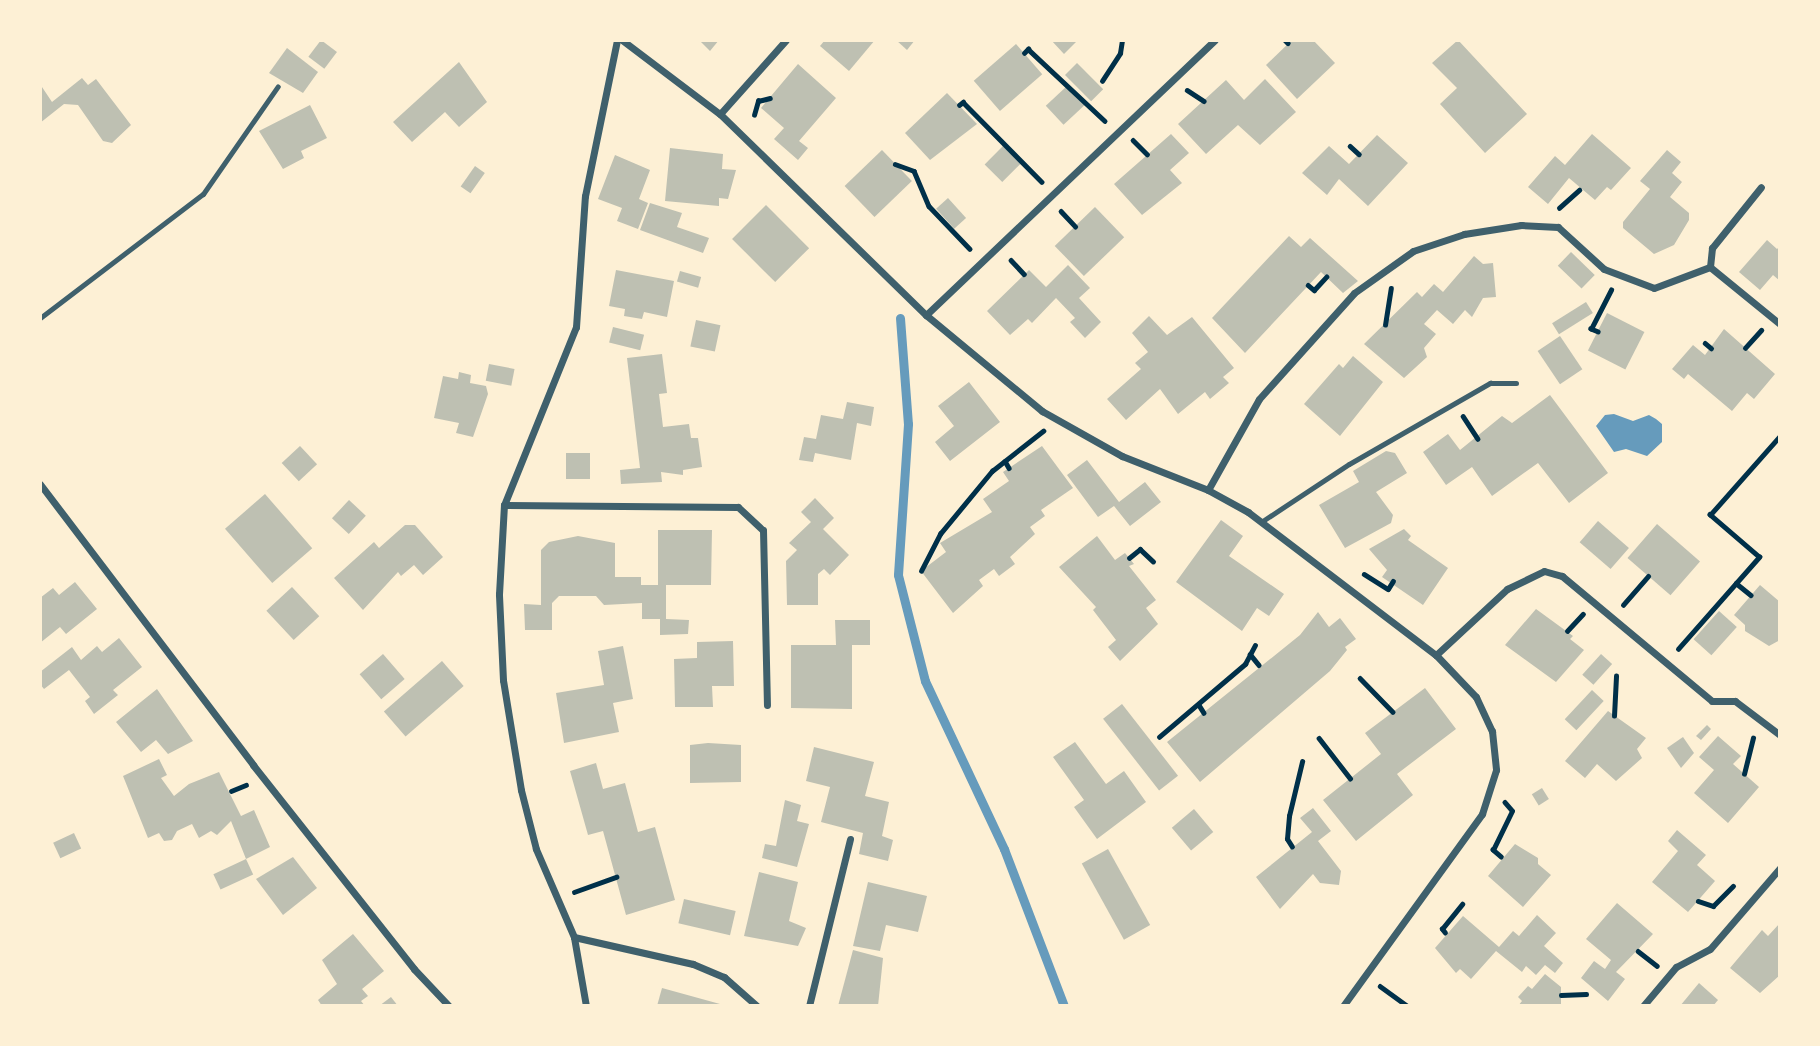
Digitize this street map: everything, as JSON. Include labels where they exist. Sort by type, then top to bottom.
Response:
[{"type":"street","points":[[586,1006],[574,937],[536,849],[503,680],[499,594],[504,505],[576,327],[585,196],[620,40],[720,114],[926,315],[1057,419],[1122,456],[1208,490],[1261,522],[1436,655],[1476,697],[1492,731],[1496,770],[1482,814],[1343,1006]]},
{"type":"street","points":[[720,114],[786,40]]},
{"type":"street","points":[[926,315],[1215,40]]},
{"type":"street","points":[[1710,267],[1712,248],[1761,187]]},
{"type":"street","points":[[1208,490],[1259,399],[1354,293],[1413,251],[1464,234],[1521,225],[1558,227],[1604,269],[1654,288],[1710,267]]},
{"type":"street","points":[[1710,267],[1780,324]]},
{"type":"street","points":[[40,484],[258,771],[414,969],[449,1006]]},
{"type":"street","points":[[504,505],[738,507],[763,530],[767,705]]},
{"type":"street","points":[[1436,655],[1507,589],[1544,571],[1562,576],[1712,701],[1735,701],[1780,736]]},
{"type":"street","points":[[808,1006],[850,839]]},
{"type":"street","points":[[1643,1006],[1676,968],[1710,949],[1780,868]]},
{"type":"street","points":[[574,937],[693,964],[724,977],[757,1006]]},
{"type":"lane","points":[[40,318],[203,194],[278,86]]},
{"type":"lane","points":[[1261,522],[1349,464],[1490,383],[1516,383]]},
{"type":"path","points":[[1102,81],[1120,53],[1122,40]]},
{"type":"path","points":[[1024,53],[1028,49],[1062,83],[1066,81],[1116,133]]},
{"type":"path","points":[[754,115],[758,101],[770,98]]},
{"type":"path","points":[[959,105],[963,102],[1052,193]]},
{"type":"path","points":[[1350,146],[1359,154]]},
{"type":"path","points":[[895,163],[914,172],[929,206],[982,262]]},
{"type":"path","points":[[1558,227],[1559,208],[1579,190]]},
{"type":"path","points":[[1385,325],[1394,274],[1390,268]]},
{"type":"path","points":[[1598,332],[1591,329],[1619,275]]},
{"type":"path","points":[[1308,285],[1314,290],[1326,277]]},
{"type":"path","points":[[1705,343],[1711,348]]},
{"type":"path","points":[[1455,403],[1478,439]]},
{"type":"path","points":[[921,571],[940,534],[1004,461],[1057,419]]},
{"type":"path","points":[[1666,663],[1759,557],[1710,515],[1780,436]]},
{"type":"path","points":[[1004,461],[1009,468]]},
{"type":"path","points":[[940,534],[944,540]]},
{"type":"path","points":[[1129,558],[1140,549],[1153,561]]},
{"type":"path","points":[[1364,573],[1388,589],[1393,582]]},
{"type":"path","points":[[1613,617],[1648,576]]},
{"type":"path","points":[[1736,583],[1751,595]]},
{"type":"path","points":[[1159,737],[1245,664],[1255,645]]},
{"type":"path","points":[[1250,654],[1259,665]]},
{"type":"path","points":[[1614,716],[1616,676]]},
{"type":"path","points":[[1360,678],[1393,712]]},
{"type":"path","points":[[1199,705],[1204,713]]},
{"type":"path","points":[[1744,774],[1749,744],[1761,722]]},
{"type":"path","points":[[1319,738],[1350,778]]},
{"type":"path","points":[[1292,847],[1288,827],[1302,762]]},
{"type":"path","points":[[557,898],[616,877]]},
{"type":"path","points":[[1698,901],[1713,906],[1733,886]]},
{"type":"path","points":[[1445,933],[1442,929],[1462,904]]},
{"type":"path","points":[[1365,975],[1408,1006]]},
{"type":"path","points":[[1561,995],[1586,994]]},
{"type":"water","points":[[1614,414],[1633,421],[1649,415],[1656,419],[1662,424],[1662,442],[1647,456],[1626,449],[1614,452],[1596,426],[1605,415]]},
{"type":"building","points":[[321,40],[337,52],[324,69],[308,57]]},
{"type":"building","points":[[699,40],[719,40],[710,51]]},
{"type":"building","points":[[825,40],[875,40],[849,71],[820,46]]},
{"type":"building","points":[[896,40],[915,40],[907,50]]},
{"type":"building","points":[[1051,40],[1078,40],[1064,54]]},
{"type":"building","points":[[1292,40],[1313,40],[1335,63],[1297,99],[1266,65]]},
{"type":"building","points":[[1458,40],[1527,114],[1485,153],[1440,104],[1457,88],[1432,63]]},
{"type":"building","points":[[1016,44],[1042,74],[1000,111],[974,81]]},
{"type":"building","points":[[287,48],[318,72],[303,93],[269,73]]},
{"type":"building","points":[[459,62],[487,102],[459,127],[445,112],[412,142],[393,122]]},
{"type":"building","points":[[1077,63],[1103,89],[1091,101],[1065,75]]},
{"type":"building","points":[[798,64],[836,98],[799,141],[808,148],[798,160],[774,139],[784,128],[761,108]]},
{"type":"building","points":[[82,78],[88,85],[96,79],[131,125],[112,143],[103,141],[78,105],[64,104],[40,123],[40,84],[52,102]]},
{"type":"building","points":[[1265,79],[1296,112],[1260,145],[1238,125],[1206,154],[1178,124],[1226,80],[1244,100]]},
{"type":"building","points":[[1067,86],[1085,105],[1064,125],[1046,106]]},
{"type":"building","points":[[947,93],[977,124],[930,160],[905,133]]},
{"type":"building","points":[[310,105],[327,138],[301,151],[304,158],[283,169],[259,131]]},
{"type":"building","points":[[1171,134],[1189,153],[1170,170],[1182,183],[1142,215],[1114,184]]},
{"type":"building","points":[[1592,134],[1631,168],[1611,190],[1607,187],[1595,200],[1569,178],[1548,204],[1528,187],[1555,156],[1565,165]]},
{"type":"building","points":[[1377,135],[1408,163],[1368,206],[1339,179],[1327,195],[1302,173],[1329,146],[1349,164]]},
{"type":"building","points":[[1003,146],[1021,164],[1002,182],[985,164]]},
{"type":"building","points":[[670,148],[723,154],[722,169],[736,170],[728,199],[719,198],[719,206],[665,201]]},
{"type":"building","points":[[882,150],[912,181],[874,217],[845,186]]},
{"type":"building","points":[[1667,150],[1681,162],[1672,173],[1682,182],[1670,197],[1689,213],[1689,220],[1674,245],[1654,254],[1623,228],[1623,222],[1650,189],[1640,181]]},
{"type":"building","points":[[615,155],[650,170],[639,199],[648,203],[638,229],[617,221],[622,208],[598,199]]},
{"type":"building","points":[[475,166],[485,173],[470,193],[461,186]]},
{"type":"building","points":[[948,198],[966,218],[954,229],[936,209]]},
{"type":"building","points":[[650,203],[682,213],[677,227],[709,238],[703,253],[640,230]]},
{"type":"building","points":[[766,205],[809,248],[775,282],[732,239]]},
{"type":"building","points":[[1095,207],[1124,237],[1084,276],[1055,246]]},
{"type":"building","points":[[1289,236],[1301,247],[1310,238],[1358,281],[1343,293],[1321,272],[1245,353],[1212,318]]},
{"type":"building","points":[[1767,240],[1777,249],[1780,246],[1780,281],[1773,275],[1760,290],[1739,272]]},
{"type":"building","points":[[1571,252],[1595,275],[1582,289],[1558,266]]},
{"type":"building","points":[[1474,256],[1483,264],[1493,263],[1496,297],[1483,298],[1472,317],[1465,310],[1453,324],[1437,310],[1424,324],[1436,334],[1424,348],[1427,357],[1404,378],[1364,344],[1417,292],[1422,297],[1434,284],[1443,292]]},
{"type":"building","points":[[1068,265],[1090,288],[1079,298],[1101,322],[1085,338],[1070,322],[1075,318],[1056,298],[1032,323],[1028,319],[1010,335],[987,311],[1029,270],[1046,287]]},
{"type":"building","points":[[616,270],[674,281],[667,317],[644,312],[642,319],[624,316],[625,309],[609,306]]},
{"type":"building","points":[[680,271],[701,277],[698,288],[677,282]]},
{"type":"building","points":[[1586,302],[1593,313],[1559,334],[1552,323]]},
{"type":"building","points":[[1607,313],[1644,332],[1625,369],[1588,350]]},
{"type":"building","points":[[1149,316],[1167,335],[1192,317],[1234,368],[1223,377],[1229,383],[1210,399],[1205,392],[1178,414],[1160,389],[1126,420],[1107,399],[1141,369],[1135,363],[1148,352],[1132,333]]},
{"type":"building","points":[[696,320],[720,325],[715,352],[690,346]]},
{"type":"building","points":[[613,327],[644,335],[640,350],[609,343]]},
{"type":"building","points":[[1724,329],[1775,374],[1754,399],[1747,393],[1732,411],[1688,374],[1684,379],[1672,369],[1693,345],[1705,355]]},
{"type":"building","points":[[1560,336],[1582,369],[1560,384],[1538,351]]},
{"type":"building","points":[[662,354],[667,393],[659,394],[663,427],[689,424],[691,438],[698,438],[702,467],[683,470],[683,475],[661,472],[662,482],[621,484],[620,470],[640,468],[627,358]]},
{"type":"building","points":[[1353,356],[1383,382],[1340,436],[1304,404],[1339,364],[1343,368]]},
{"type":"building","points":[[489,364],[515,369],[511,386],[486,381]]},
{"type":"building","points":[[459,372],[471,375],[470,383],[486,386],[488,394],[473,437],[456,433],[459,423],[434,418],[443,376],[458,379]]},
{"type":"building","points":[[969,382],[1000,422],[950,461],[935,442],[954,426],[938,406]]},
{"type":"building","points":[[1550,395],[1608,473],[1569,503],[1538,463],[1492,496],[1472,467],[1446,485],[1423,452],[1448,434],[1460,450],[1502,416],[1512,423]]},
{"type":"building","points":[[847,402],[874,407],[871,426],[857,423],[851,460],[815,453],[813,462],[799,460],[804,437],[816,439],[821,415],[843,419]]},
{"type":"building","points":[[300,446],[317,464],[299,481],[282,463]]},
{"type":"building","points":[[1042,446],[1073,488],[1041,510],[1045,516],[1030,527],[1035,534],[1010,557],[1015,564],[999,576],[994,569],[979,580],[983,586],[953,613],[921,571],[946,552],[940,543],[992,512],[983,499],[1009,481],[1003,472]]},
{"type":"building","points":[[1386,451],[1395,453],[1407,473],[1376,492],[1393,515],[1391,523],[1345,548],[1319,505],[1359,482],[1353,471]]},
{"type":"building","points":[[566,453],[590,453],[590,479],[566,479]]},
{"type":"building","points":[[1087,460],[1119,502],[1145,482],[1161,502],[1130,526],[1114,506],[1098,517],[1067,475]]},
{"type":"building","points":[[265,494],[312,548],[272,583],[225,529]]},
{"type":"building","points":[[815,498],[834,518],[823,529],[849,555],[830,575],[824,569],[818,574],[818,605],[787,605],[786,561],[797,550],[789,543],[811,522],[801,512]]},
{"type":"building","points":[[349,500],[366,516],[349,534],[332,518]]},
{"type":"building","points":[[1221,520],[1243,536],[1229,556],[1284,594],[1269,616],[1257,608],[1242,631],[1176,582]]},
{"type":"building","points":[[1598,521],[1629,548],[1611,569],[1580,542]]},
{"type":"building","points":[[1657,524],[1700,561],[1670,595],[1627,558]]},
{"type":"building","points":[[405,525],[415,525],[443,557],[423,575],[414,565],[401,576],[398,572],[363,610],[334,578],[374,542],[379,548]]},
{"type":"building","points":[[1404,529],[1411,536],[1408,540],[1448,568],[1423,605],[1382,577],[1387,570],[1369,549]]},
{"type":"building","points":[[658,530],[712,530],[711,585],[666,585],[666,619],[689,620],[688,634],[660,635],[660,619],[642,619],[642,603],[604,605],[596,596],[559,596],[552,603],[552,630],[525,630],[524,604],[541,605],[541,550],[549,542],[578,536],[615,543],[615,577],[641,577],[641,585],[658,585]]},
{"type":"building","points":[[1097,536],[1115,560],[1125,553],[1134,564],[1129,566],[1156,600],[1146,608],[1158,624],[1120,661],[1108,647],[1116,640],[1093,610],[1096,607],[1059,567]]},
{"type":"building","points":[[75,582],[97,609],[66,634],[60,627],[40,643],[40,598],[53,588],[59,595]]},
{"type":"building","points":[[1760,585],[1780,602],[1780,640],[1769,646],[1745,631],[1745,625],[1734,615]]},
{"type":"building","points":[[292,587],[319,616],[294,640],[266,611]]},
{"type":"building","points":[[1536,609],[1573,636],[1570,639],[1584,650],[1556,682],[1505,645]]},
{"type":"building","points":[[1719,611],[1737,627],[1711,655],[1694,639]]},
{"type":"building","points":[[1318,612],[1329,627],[1340,618],[1356,639],[1345,647],[1347,650],[1330,671],[1200,782],[1167,742],[1300,635]]},
{"type":"building","points":[[835,620],[870,620],[870,645],[852,645],[852,709],[791,708],[791,645],[836,645]]},
{"type":"building","points":[[119,638],[142,667],[113,690],[118,695],[94,714],[85,701],[90,697],[69,670],[44,689],[40,684],[40,672],[72,647],[81,660],[97,646],[102,652]]},
{"type":"building","points":[[733,641],[734,686],[712,686],[713,707],[675,707],[674,659],[697,658],[697,642]]},
{"type":"building","points":[[623,646],[633,699],[613,703],[619,732],[564,743],[556,693],[604,685],[598,651]]},
{"type":"building","points":[[383,654],[405,679],[381,699],[360,674]]},
{"type":"building","points":[[1601,654],[1612,664],[1593,685],[1582,675]]},
{"type":"building","points":[[442,661],[464,686],[406,736],[384,712]]},
{"type":"building","points":[[1425,688],[1456,729],[1397,774],[1413,795],[1356,841],[1323,800],[1381,754],[1365,733]]},
{"type":"building","points":[[157,689],[193,741],[168,754],[156,740],[141,752],[116,722]]},
{"type":"building","points":[[1592,690],[1604,701],[1576,730],[1565,719]]},
{"type":"building","points":[[1122,704],[1178,776],[1159,790],[1103,719]]},
{"type":"building","points":[[1608,711],[1646,738],[1637,749],[1642,758],[1616,781],[1597,764],[1585,778],[1565,761]]},
{"type":"building","points":[[1707,725],[1711,729],[1701,740],[1696,736]]},
{"type":"building","points":[[1718,736],[1741,756],[1733,764],[1759,787],[1728,823],[1694,793],[1714,770],[1699,757]]},
{"type":"building","points":[[1683,737],[1694,753],[1681,768],[1667,748]]},
{"type":"building","points":[[1075,742],[1106,784],[1124,771],[1146,802],[1097,839],[1074,807],[1084,800],[1053,757]]},
{"type":"building","points":[[690,745],[741,745],[741,782],[690,783]]},
{"type":"building","points":[[814,747],[874,762],[865,796],[889,802],[882,836],[893,840],[888,861],[859,854],[863,833],[821,822],[830,787],[806,781]]},
{"type":"building","points":[[159,759],[167,775],[161,778],[174,796],[189,784],[219,772],[241,816],[254,810],[270,847],[246,859],[231,821],[217,835],[211,831],[199,838],[192,824],[177,831],[172,840],[164,841],[159,833],[148,838],[123,776]]},
{"type":"building","points":[[596,763],[603,789],[625,783],[638,832],[655,827],[675,900],[626,915],[603,831],[588,835],[570,771]]},
{"type":"building","points":[[1542,788],[1549,799],[1539,805],[1532,794]]},
{"type":"building","points":[[785,800],[801,805],[797,821],[809,824],[797,867],[762,858],[765,844],[776,846]]},
{"type":"building","points":[[1313,808],[1331,831],[1318,841],[1341,871],[1339,885],[1320,883],[1313,874],[1280,909],[1256,877],[1312,832],[1300,818]]},
{"type":"building","points":[[1194,809],[1213,832],[1191,851],[1172,828]]},
{"type":"building","points":[[1677,830],[1706,855],[1697,865],[1715,881],[1688,912],[1652,882],[1678,851],[1668,841]]},
{"type":"building","points":[[74,833],[81,848],[60,858],[53,843]]},
{"type":"building","points":[[1515,844],[1538,858],[1538,864],[1551,875],[1523,907],[1488,876]]},
{"type":"building","points":[[1108,849],[1150,925],[1124,940],[1082,864]]},
{"type":"building","points":[[293,857],[317,888],[283,915],[256,879]]},
{"type":"building","points":[[246,859],[253,874],[221,890],[213,874]]},
{"type":"building","points":[[759,872],[798,882],[789,921],[806,928],[798,946],[744,936]]},
{"type":"building","points":[[868,882],[927,896],[918,932],[886,925],[880,951],[853,946]]},
{"type":"building","points":[[684,899],[736,911],[730,935],[678,923]]},
{"type":"building","points":[[1617,903],[1653,934],[1616,972],[1625,979],[1608,1001],[1581,978],[1594,961],[1605,969],[1611,960],[1586,939]]},
{"type":"building","points":[[1537,915],[1556,933],[1544,946],[1563,963],[1555,973],[1545,965],[1536,975],[1526,966],[1522,972],[1496,951],[1471,979],[1460,969],[1456,973],[1435,948],[1463,916],[1499,947],[1513,931],[1519,936]]},
{"type":"building","points":[[1780,923],[1780,975],[1760,993],[1730,968],[1762,930],[1768,936]]},
{"type":"building","points":[[353,934],[384,971],[362,989],[368,996],[361,1001],[365,1006],[322,1006],[318,1000],[337,984],[322,960]]},
{"type":"building","points":[[853,950],[883,958],[878,1006],[838,1006]]},
{"type":"building","points":[[1545,974],[1561,987],[1561,1006],[1518,1006],[1522,1001],[1518,997],[1528,986],[1532,989]]},
{"type":"building","points":[[1699,983],[1718,1000],[1713,1006],[1680,1006]]},
{"type":"building","points":[[662,988],[720,1004],[720,1006],[657,1006]]},
{"type":"building","points":[[391,997],[398,1006],[379,1006]]},
{"type":"waterway","points":[[900,318],[908,424],[898,575],[925,681],[1004,849],[1064,1006]]}]
